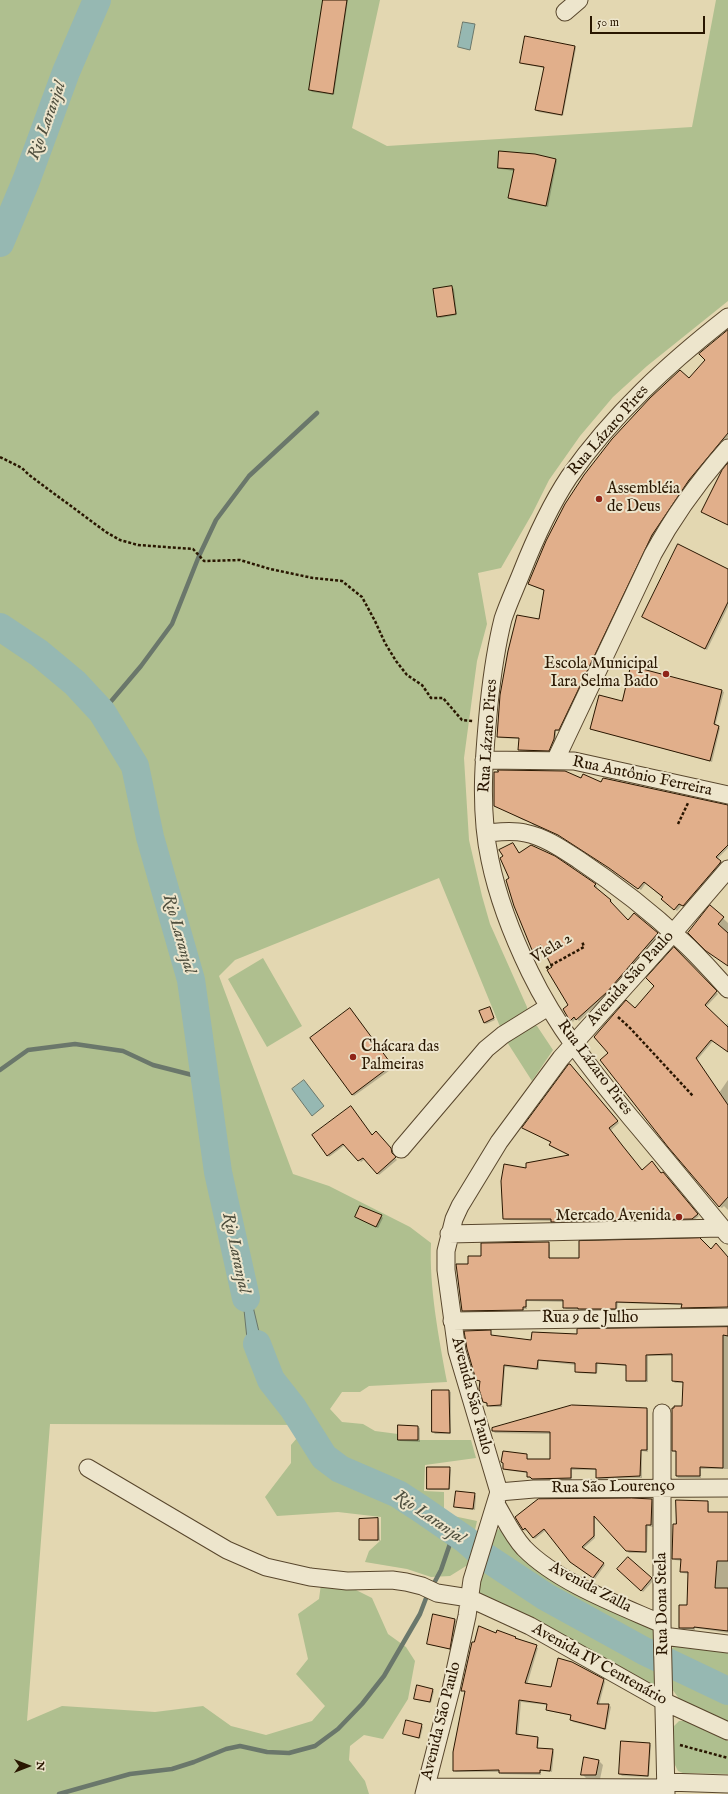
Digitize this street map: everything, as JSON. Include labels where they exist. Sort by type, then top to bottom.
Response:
[{"type":"street","points":[[565,12],[579,0]]},
{"type":"street","name":"Rua Lázaro Pires","points":[[725,1231],[582,1058],[548,1007],[531,975],[519,950],[499,894],[490,862],[486,833],[484,760],[487,722],[498,641],[504,618],[527,558],[555,500],[568,478],[595,442],[632,400],[662,372],[728,317]]},
{"type":"street","points":[[555,761],[653,554],[666,530],[691,492],[728,448]]},
{"type":"street","name":"Rua Antônio Ferreira","points":[[484,760],[574,761],[728,795]]},
{"type":"street","points":[[486,833],[519,832],[550,842],[606,878],[673,933],[728,989]]},
{"type":"street","name":"Avenida São Paulo","points":[[425,1790],[451,1689],[475,1569],[497,1498],[460,1365],[452,1321],[446,1270],[446,1251],[449,1234],[460,1206],[499,1142],[525,1105],[573,1044],[673,933],[728,869]]},
{"type":"street","points":[[401,1149],[486,1049],[503,1035],[548,1007]]},
{"type":"street","points":[[449,1234],[725,1231]]},
{"type":"street","name":"Rua 9 de Julho","points":[[452,1321],[728,1317]]},
{"type":"street","name":"Rua Dona Stela","points":[[662,1413],[663,1636],[666,1788]]},
{"type":"street","name":"Avenida IV Centenário","points":[[88,1468],[227,1550],[266,1567],[310,1577],[347,1581],[392,1580],[422,1586],[437,1593],[470,1598],[530,1626],[665,1702],[728,1731]]},
{"type":"street","name":"Rua São Lourenço","points":[[497,1498],[534,1489],[728,1488]]},
{"type":"street","name":"Avenida Zalla","points":[[497,1498],[515,1537],[524,1548],[550,1569],[599,1596],[663,1636],[728,1644]]},
{"type":"street","points":[[425,1790],[666,1788],[728,1784]]},
{"type":"path","points":[[0,457],[22,468],[29,475],[100,528],[120,540],[138,545],[193,549],[204,561],[240,560],[270,569],[299,575],[342,581],[362,597],[375,620],[385,643],[407,675],[422,685],[431,698],[443,698],[462,720],[487,722]]},
{"type":"path","points":[[678,824],[696,788]]},
{"type":"path","name":"Viela 2","points":[[531,975],[584,948],[582,941]]},
{"type":"path","points":[[606,1007],[630,1028],[693,1096]]},
{"type":"path","points":[[665,1740],[728,1758]]},
{"type":"green space","points":[[0,0],[380,0],[352,128],[387,146],[692,127],[716,0],[728,0],[728,301],[647,366],[613,397],[580,436],[549,480],[532,514],[501,568],[478,573],[487,624],[477,661],[464,758],[469,840],[490,924],[527,1007],[527,1012],[501,1029],[439,878],[235,960],[219,976],[293,1174],[329,1186],[410,1227],[431,1243],[433,1295],[447,1382],[369,1386],[360,1392],[342,1392],[330,1409],[342,1422],[363,1424],[375,1431],[398,1434],[398,1440],[471,1440],[476,1458],[425,1465],[424,1491],[444,1492],[444,1514],[477,1521],[473,1539],[487,1544],[496,1529],[503,1530],[648,1623],[671,1650],[675,1645],[728,1651],[728,1723],[680,1700],[672,1689],[655,1685],[653,1686],[481,1595],[478,1589],[481,1570],[466,1566],[450,1576],[431,1577],[407,1569],[365,1562],[369,1551],[381,1540],[381,1517],[338,1512],[277,1516],[265,1497],[291,1463],[291,1445],[308,1425],[50,1424],[27,1721],[62,1706],[155,1712],[203,1706],[231,1726],[266,1735],[312,1721],[325,1706],[296,1674],[308,1659],[298,1614],[319,1599],[321,1584],[350,1587],[372,1598],[388,1634],[406,1647],[415,1661],[408,1699],[383,1739],[364,1735],[350,1746],[349,1760],[365,1781],[369,1794],[0,1794]]},
{"type":"green space","points":[[263,958],[302,1026],[267,1047],[228,979]]},
{"type":"green space","points":[[534,1025],[537,1026],[553,1050],[532,1081],[507,1042]]},
{"type":"green space","points":[[679,1721],[685,1721],[728,1741],[728,1774],[683,1773],[678,1771],[674,1763],[674,1726]]},
{"type":"water","points":[[463,22],[475,24],[470,50],[458,47]]},
{"type":"water","points":[[0,617],[32,641],[39,653],[21,650],[0,641]]},
{"type":"water","points":[[304,1080],[324,1106],[312,1116],[292,1089]]},
{"type":"water","points":[[239,1261],[251,1298],[260,1336],[277,1379],[264,1381],[248,1347]]},
{"type":"building","points":[[323,0],[347,0],[333,94],[309,90]]},
{"type":"building","points":[[525,36],[575,46],[562,115],[535,110],[544,67],[520,63]]},
{"type":"building","points":[[499,151],[535,154],[556,159],[546,206],[508,198],[514,169],[498,168]]},
{"type":"building","points":[[452,286],[456,314],[437,317],[433,289]]},
{"type":"building","points":[[728,330],[728,433],[689,480],[652,535],[559,730],[555,730],[554,739],[549,751],[518,750],[519,738],[497,737],[500,695],[508,651],[517,615],[539,619],[544,590],[528,584],[546,541],[565,504],[584,475],[612,439],[650,398],[680,370],[689,378],[705,360],[699,354]]},
{"type":"building","points":[[728,463],[728,525],[701,512],[722,470]]},
{"type":"building","points":[[678,544],[728,569],[728,602],[705,649],[642,617]]},
{"type":"building","points":[[631,666],[722,690],[714,724],[719,726],[710,761],[590,729],[599,695],[622,701]]},
{"type":"building","points":[[498,770],[565,771],[581,778],[583,774],[601,782],[603,778],[728,805],[728,845],[716,857],[721,861],[720,863],[683,906],[679,904],[674,910],[661,899],[663,897],[644,882],[638,889],[558,835],[494,806],[494,772],[498,772]]},
{"type":"building","points":[[513,843],[519,853],[531,845],[555,856],[596,884],[594,886],[611,900],[610,901],[628,920],[634,913],[658,933],[607,992],[576,1020],[574,1017],[570,1021],[563,1009],[568,1005],[547,970],[552,967],[541,945],[532,950],[514,906],[506,880],[509,878],[500,858],[503,856],[499,850]]},
{"type":"building","points":[[710,905],[724,917],[718,924],[728,933],[728,966],[706,951],[688,933]]},
{"type":"building","points":[[674,947],[717,991],[705,1005],[728,1027],[728,1052],[711,1040],[696,1058],[728,1105],[728,1197],[719,1207],[668,1147],[600,1060],[608,1053],[594,1037],[626,1000],[635,1008],[654,986],[646,978]]},
{"type":"building","points":[[490,1007],[494,1018],[484,1023],[479,1011]]},
{"type":"building","points":[[350,1008],[392,1065],[352,1095],[310,1038]]},
{"type":"building","points":[[569,1064],[618,1121],[609,1128],[622,1145],[642,1170],[652,1161],[661,1173],[663,1172],[698,1214],[692,1219],[551,1222],[551,1219],[503,1219],[501,1181],[504,1164],[526,1168],[526,1163],[569,1155],[549,1145],[551,1142],[522,1128]]},
{"type":"building","points":[[351,1106],[372,1135],[376,1131],[391,1148],[392,1153],[396,1157],[377,1174],[363,1158],[358,1161],[343,1144],[327,1156],[312,1135]]},
{"type":"building","points":[[360,1206],[382,1215],[376,1227],[355,1217]]},
{"type":"building","points":[[700,1238],[711,1249],[716,1243],[728,1257],[728,1307],[681,1308],[682,1304],[616,1302],[616,1309],[578,1309],[563,1308],[563,1300],[526,1300],[526,1307],[523,1307],[523,1310],[462,1311],[456,1264],[468,1264],[468,1256],[481,1256],[481,1243],[549,1242],[549,1258],[579,1258],[579,1241]]},
{"type":"building","points":[[728,1327],[728,1336],[723,1335],[723,1468],[700,1467],[700,1476],[676,1476],[676,1451],[672,1451],[672,1408],[674,1408],[674,1406],[682,1406],[683,1382],[672,1381],[672,1354],[646,1355],[646,1381],[626,1381],[626,1365],[596,1363],[596,1373],[575,1372],[575,1363],[538,1360],[537,1369],[504,1365],[501,1405],[487,1406],[487,1403],[483,1402],[479,1389],[480,1381],[476,1380],[467,1349],[464,1331],[491,1330],[491,1335],[531,1340],[532,1332],[577,1334],[577,1329]]},
{"type":"building","points":[[432,1390],[449,1390],[450,1433],[432,1432]]},
{"type":"building","points":[[572,1405],[647,1408],[647,1450],[641,1450],[640,1476],[596,1478],[596,1469],[571,1468],[571,1478],[532,1479],[527,1477],[527,1472],[503,1469],[503,1463],[501,1462],[503,1451],[527,1454],[527,1459],[550,1459],[550,1432],[492,1431],[492,1428]]},
{"type":"building","points":[[398,1425],[418,1426],[418,1440],[398,1440]]},
{"type":"building","points":[[427,1467],[450,1467],[449,1489],[427,1489]]},
{"type":"building","points":[[456,1491],[475,1493],[473,1509],[454,1507]]},
{"type":"building","points":[[538,1499],[652,1499],[651,1525],[646,1525],[646,1552],[626,1551],[594,1516],[594,1536],[582,1547],[604,1563],[593,1578],[570,1562],[544,1529],[533,1538],[525,1528],[523,1530],[515,1517]]},
{"type":"building","points":[[676,1500],[708,1501],[708,1512],[728,1512],[728,1561],[717,1561],[715,1588],[728,1588],[728,1631],[694,1627],[679,1628],[679,1605],[687,1605],[688,1572],[680,1572],[681,1559],[672,1559],[673,1524],[676,1524]]},
{"type":"building","points":[[378,1518],[378,1540],[359,1540],[359,1519]]},
{"type":"building","points":[[628,1557],[652,1578],[641,1591],[617,1569]]},
{"type":"building","points":[[433,1614],[455,1619],[450,1649],[427,1644]]},
{"type":"building","points":[[479,1626],[496,1633],[497,1630],[537,1645],[525,1683],[551,1687],[558,1658],[572,1662],[604,1679],[597,1704],[609,1704],[605,1729],[570,1720],[571,1715],[546,1710],[547,1704],[519,1700],[516,1734],[538,1737],[537,1748],[553,1749],[550,1771],[540,1770],[540,1773],[499,1773],[499,1770],[453,1771],[453,1752],[465,1691],[461,1691],[472,1642],[474,1642]]},
{"type":"building","points":[[417,1685],[433,1689],[430,1702],[414,1699]]},
{"type":"building","points":[[406,1720],[422,1724],[419,1738],[403,1734]]},
{"type":"building","points":[[621,1741],[650,1743],[648,1776],[619,1774]]},
{"type":"building","points":[[584,1757],[599,1760],[596,1775],[581,1775]]},
{"type":"waterway","name":"Rio Laranjal","points":[[0,243],[26,181],[66,72],[97,0]]},
{"type":"waterway","points":[[102,712],[141,666],[172,624],[199,556],[216,520],[249,476],[317,413]]},
{"type":"waterway","name":"Rio Laranjal","points":[[0,627],[39,653],[75,683],[102,712],[135,766],[150,837],[191,980],[218,1172],[246,1298]]},
{"type":"waterway","points":[[0,1070],[28,1050],[75,1044],[123,1051],[153,1065],[204,1078]]},
{"type":"waterway","name":"Rio Laranjal","points":[[257,1344],[271,1380],[293,1408],[324,1457],[340,1469],[398,1494],[466,1540],[484,1556],[546,1597],[644,1651],[728,1691]]},
{"type":"waterway","points":[[432,1587],[441,1570],[454,1532]]},
{"type":"waterway","points":[[59,1794],[130,1774],[172,1769],[226,1749],[240,1746],[267,1752],[289,1753],[315,1746],[338,1729],[362,1704],[384,1676],[420,1614],[428,1593]]},
{"type":"place","name":"Assembléia de Deus","points":[[599,499]]},
{"type":"place","name":"Escola Municipal Iara Selma Bado","points":[[666,674]]},
{"type":"place","name":"Chácara das Palmeiras","points":[[353,1057]]},
{"type":"place","name":"Mercado Avenida","points":[[679,1217]]}]
